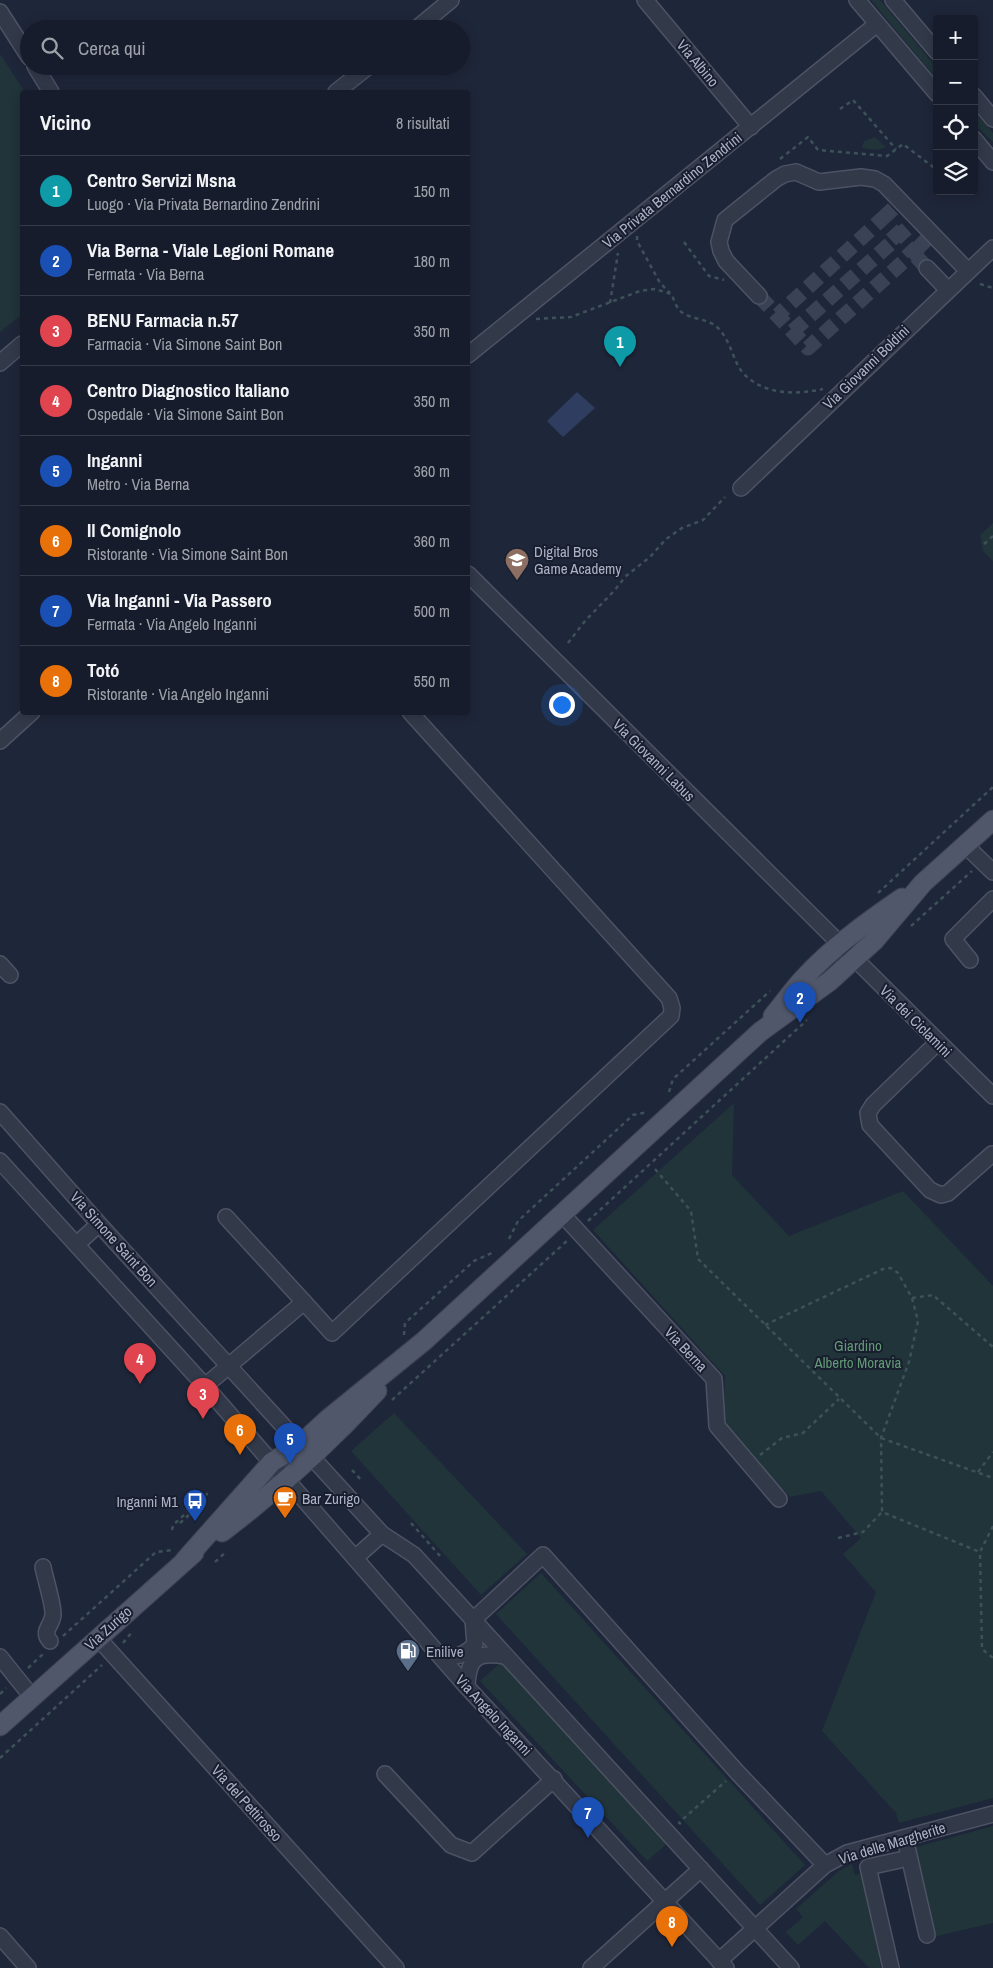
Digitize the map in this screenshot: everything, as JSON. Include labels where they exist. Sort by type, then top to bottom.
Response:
[{"type":"main road","points":[[760,1032],[803,979],[868,922],[923,883],[993,820]]},
{"type":"main road","points":[[286,1479],[328,1418],[424,1341],[760,1032],[819,991],[854,960],[874,941],[923,883]]},
{"type":"main road","points":[[272,1462],[307,1451],[351,1420],[424,1341]]},
{"type":"main road","name":"Via Zurigo","points":[[0,1726],[191,1553],[272,1462]]},
{"type":"main road","name":"Via Zurigo","points":[[191,1553],[263,1501],[286,1479]]},
{"type":"street","points":[[427,20],[451,0]]},
{"type":"street","name":"Via Albino","points":[[645,0],[751,127]]},
{"type":"street","points":[[857,0],[933,89]]},
{"type":"street","points":[[893,0],[933,47]]},
{"type":"street","points":[[0,12],[20,43]]},
{"type":"street","name":"Via Privata Bernardino Zendrini","points":[[470,354],[877,24]]},
{"type":"street","points":[[41,75],[50,90]]},
{"type":"street","points":[[339,90],[358,75]]},
{"type":"street","points":[[978,103],[993,119]]},
{"type":"street","points":[[978,144],[993,162]]},
{"type":"street","points":[[759,296],[726,261],[720,251],[719,242],[725,220],[776,179],[785,174],[796,172],[819,182],[861,177],[875,179],[884,184],[898,204],[929,237],[968,271]]},
{"type":"street","name":"Via Giovanni Boldini","points":[[741,488],[993,248]]},
{"type":"street","points":[[927,268],[948,290]]},
{"type":"street","points":[[0,363],[20,346]]},
{"type":"street","name":"Via Giovanni Labus","points":[[470,576],[840,946]]},
{"type":"street","points":[[0,741],[29,715]]},
{"type":"street","points":[[226,1216],[332,1334],[671,1016],[672,1008],[669,998],[413,715]]},
{"type":"street","points":[[965,845],[993,872]]},
{"type":"street","points":[[970,960],[953,939],[993,899]]},
{"type":"street","name":"Via dei Ciclamini","points":[[840,946],[993,1096]]},
{"type":"street","points":[[938,1042],[872,1105],[868,1113],[870,1124],[930,1190],[941,1195],[948,1193],[992,1154]]},
{"type":"street","name":"Via Simone Saint Bon","points":[[0,1112],[307,1451]]},
{"type":"street","name":"Via Simone Saint Bon","points":[[0,1161],[205,1386],[286,1479]]},
{"type":"street","name":"Via Berna","points":[[562,1214],[714,1378],[717,1426],[779,1499]]},
{"type":"street","points":[[77,1244],[100,1224]]},
{"type":"street","points":[[205,1386],[304,1302]]},
{"type":"street","points":[[307,1451],[382,1534],[414,1555],[791,1968]]},
{"type":"street","name":"Via Angelo Inganni","points":[[286,1479],[467,1687],[723,1964],[755,1928]]},
{"type":"street","points":[[355,1558],[382,1534]]},
{"type":"street","points":[[473,1620],[544,1555],[736,1772],[825,1865]]},
{"type":"street","points":[[42,1567],[53,1615],[46,1630],[46,1637],[52,1644]]},
{"type":"street","points":[[441,1657],[458,1657],[469,1652],[475,1644],[473,1620]]},
{"type":"street","name":"Via del Pettirosso","points":[[98,1638],[396,1968]]},
{"type":"street","points":[[467,1687],[467,1671],[475,1658],[487,1653],[505,1656]]},
{"type":"street","points":[[0,1657],[32,1697]]},
{"type":"street","points":[[384,1774],[451,1845],[472,1853],[554,1779]]},
{"type":"street","name":"Via delle Margherite","points":[[755,1928],[825,1865],[847,1854],[993,1814]]},
{"type":"street","points":[[905,1838],[927,1935]]},
{"type":"street","points":[[891,1968],[868,1867],[900,1860]]},
{"type":"street","points":[[591,1968],[701,1869]]},
{"type":"street","points":[[0,1936],[28,1968]]},
{"type":"path","points":[[840,110],[853,100],[896,149]]},
{"type":"path","points":[[778,160],[808,137],[818,150],[887,156],[903,144],[933,167]]},
{"type":"path","points":[[637,234],[637,241],[660,283],[671,294],[678,310],[717,326],[728,339],[744,374],[771,390],[792,393],[812,392],[829,387]]},
{"type":"path","points":[[610,303],[619,250]]},
{"type":"path","points":[[980,284],[993,288]]},
{"type":"path","points":[[530,320],[571,317],[648,290],[655,289],[671,294]]},
{"type":"path","points":[[568,644],[585,621],[626,576],[650,556],[666,539],[682,528],[703,520],[725,496]]},
{"type":"path","points":[[984,544],[993,536]]},
{"type":"path","points":[[878,893],[993,787]]},
{"type":"path","points":[[904,932],[982,861]]},
{"type":"path","points":[[668,1097],[673,1079],[773,988]]},
{"type":"path","points":[[585,1224],[810,1017]]},
{"type":"path","points":[[509,1240],[518,1221],[633,1115],[652,1111]]},
{"type":"path","points":[[655,1169],[691,1211],[698,1259],[881,1438],[993,1478]]},
{"type":"path","points":[[389,1402],[572,1236]]},
{"type":"path","points":[[401,1359],[405,1323],[474,1261],[497,1251]]},
{"type":"path","points":[[765,1325],[883,1269],[891,1268],[898,1273],[912,1298],[918,1321],[909,1362],[881,1438],[882,1512],[863,1532],[838,1538]]},
{"type":"path","points":[[912,1298],[932,1295],[993,1347]]},
{"type":"path","points":[[748,1464],[782,1438],[803,1433],[839,1399]]},
{"type":"path","points":[[978,1472],[993,1452]]},
{"type":"path","points":[[352,1470],[362,1480]]},
{"type":"path","points":[[172,1530],[173,1525],[207,1494],[212,1494]]},
{"type":"path","points":[[198,1508],[207,1498]]},
{"type":"path","points":[[882,1512],[980,1552]]},
{"type":"path","points":[[180,1523],[190,1514]]},
{"type":"path","points":[[411,1523],[440,1556]]},
{"type":"path","points":[[993,1526],[980,1552],[982,1649],[993,1658]]},
{"type":"path","points":[[0,1694],[52,1644],[156,1552],[191,1553]]},
{"type":"path","points":[[215,1562],[226,1552]]},
{"type":"path","points":[[0,1758],[106,1660]]},
{"type":"path","points":[[679,1823],[736,1772]]},
{"type":"green space","points":[[871,0],[880,0],[933,63],[933,75]]},
{"type":"green space","points":[[0,54],[24,90],[20,90],[20,316],[0,332]]},
{"type":"green space","points":[[978,116],[993,133],[993,142],[978,128]]},
{"type":"green space","points":[[875,137],[886,147],[878,150],[862,148],[864,141]]},
{"type":"green space","points":[[993,523],[993,561],[983,551],[980,535]]},
{"type":"green space","name":"Giardino Alberto Moravia","points":[[734,1103],[732,1175],[789,1236],[903,1191],[993,1286],[993,1798],[899,1823],[896,1813],[822,1731],[876,1592],[843,1554],[861,1538],[821,1491],[790,1497],[723,1426],[725,1376],[593,1230]]},
{"type":"green space","points":[[394,1413],[527,1554],[481,1595],[351,1451]]},
{"type":"green space","points":[[541,1573],[805,1865],[760,1905],[496,1614]]},
{"type":"green space","points":[[501,1662],[668,1843],[647,1861],[480,1681]]},
{"type":"green space","points":[[993,1826],[993,1923],[933,1937],[913,1848]]},
{"type":"green space","points":[[852,1864],[855,1875],[869,1872],[864,1881],[881,1968],[869,1968],[825,1921],[798,1945],[786,1932],[803,1917],[796,1909],[839,1871]]},
{"type":"water","points":[[577,392],[595,408],[563,437],[547,421]]},
{"type":"tunnel","points":[[882,219],[895,207]]},
{"type":"tunnel","points":[[759,296],[808,348],[913,253],[882,219],[778,315]]},
{"type":"tunnel","points":[[793,331],[911,225]]},
{"type":"tunnel","points":[[926,240],[913,253],[927,268]]},
{"type":"place","name":"Centro Servizi Msna","points":[[620,367]]},
{"type":"place","name":"Digital Bros Game Academy","points":[[517,581]]},
{"type":"place","name":"Via Berna - Viale Legioni Romane","points":[[800,1023]]},
{"type":"place","name":"Centro Diagnostico Italiano","points":[[140,1384]]},
{"type":"place","name":"BENU Farmacia n.57","points":[[203,1419]]},
{"type":"place","name":"Il Comignolo","points":[[240,1455]]},
{"type":"place","name":"Inganni","points":[[290,1464]]},
{"type":"place","name":"Bar Zurigo","points":[[285,1519]]},
{"type":"place","name":"Inganni M1","points":[[195,1522]]},
{"type":"place","name":"Enilive","points":[[408,1672]]},
{"type":"place","name":"Via Inganni - Via Passero","points":[[588,1838]]},
{"type":"place","name":"Totó","points":[[672,1947]]}]
